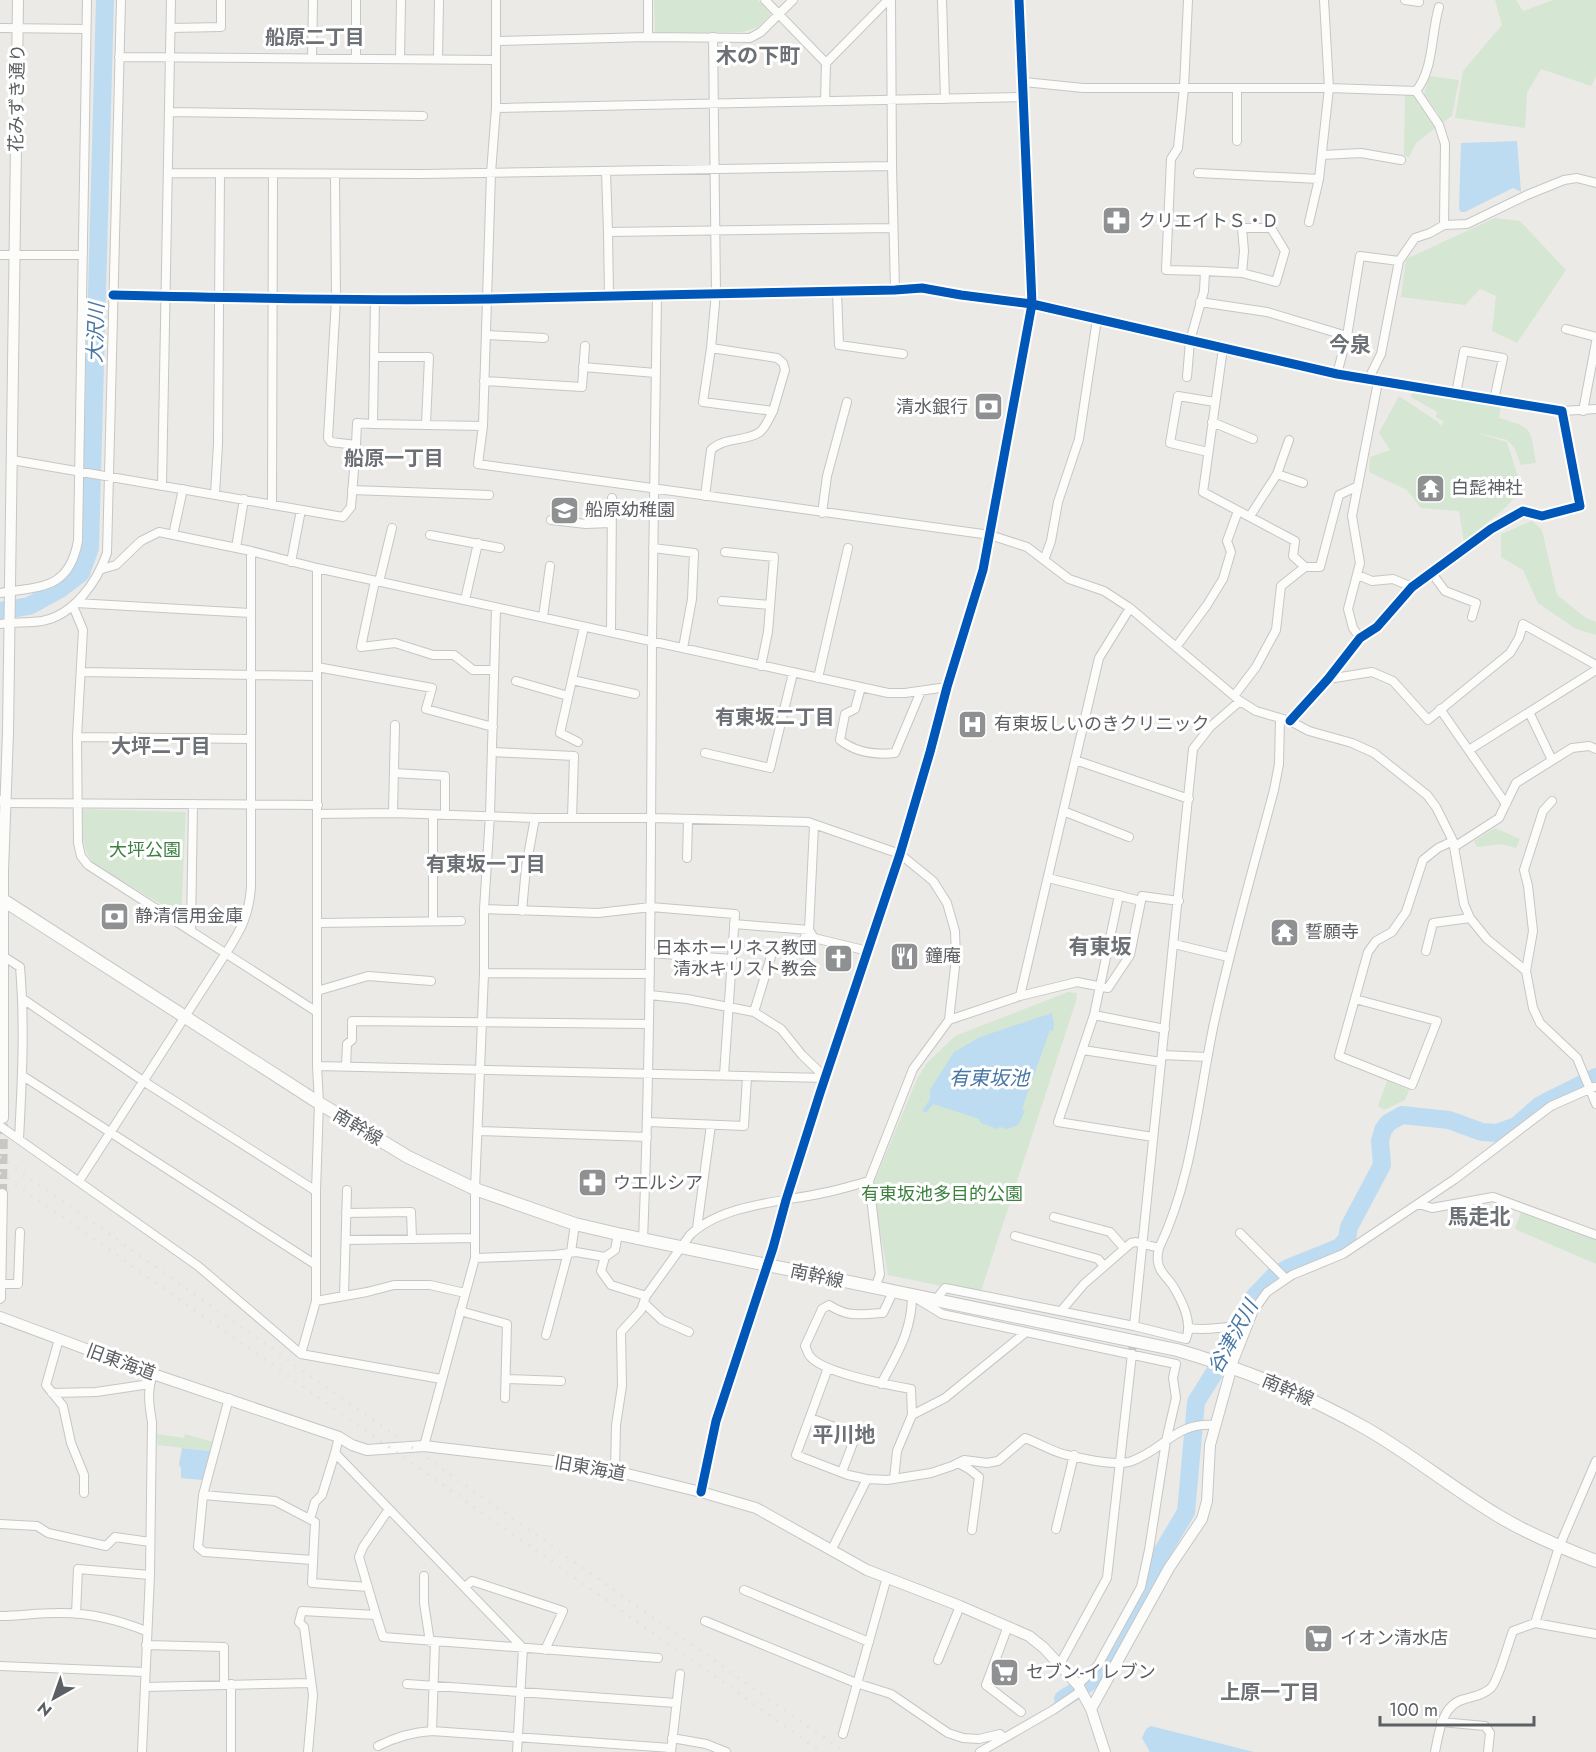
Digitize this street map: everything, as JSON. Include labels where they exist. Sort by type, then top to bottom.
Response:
[{"type":"main road","name":"南幹線","points":[[2,899],[184,1017],[408,1157],[475,1189],[575,1224],[643,1240],[1177,1350],[1232,1366],[1325,1406],[1368,1430],[1498,1515],[1559,1547],[1596,1561]]},
{"type":"street","name":"花みずき通り","points":[[5,624],[12,460],[18,0]]},
{"type":"street","points":[[5,593],[38,588],[54,582],[67,572],[75,556],[78,541],[87,0]]},
{"type":"street","points":[[122,0],[107,553],[102,569],[74,604],[59,615],[43,621],[5,624],[2,801],[2,1122],[19,1139],[198,1266],[301,1354],[441,1379]]},
{"type":"street","points":[[162,486],[171,0]]},
{"type":"street","points":[[171,28],[220,27],[220,0]]},
{"type":"street","points":[[312,58],[313,0]]},
{"type":"street","points":[[356,0],[356,58]]},
{"type":"street","points":[[400,58],[401,0]]},
{"type":"street","points":[[438,58],[439,0]]},
{"type":"street","points":[[496,0],[496,108],[491,173],[483,426],[478,464],[990,535],[1027,547],[1069,579],[1104,591],[1130,608],[1237,698],[1256,711],[1352,743],[1374,753],[1427,795],[1436,807],[1454,844],[1464,903],[1470,918],[1487,939],[1526,971]]},
{"type":"street","points":[[648,0],[648,37]]},
{"type":"street","points":[[765,0],[826,63]]},
{"type":"street","points":[[496,41],[648,37],[750,38],[761,32],[793,0]]},
{"type":"street","points":[[825,101],[826,63],[890,0]]},
{"type":"street","points":[[890,0],[895,290]]},
{"type":"street","points":[[942,0],[945,99]]},
{"type":"street","points":[[701,1492],[716,1421],[900,854],[983,570],[1032,304],[1019,0]]},
{"type":"street","points":[[1188,0],[1184,88],[1178,148],[1171,159],[1166,270],[1242,273],[1276,282],[1285,251],[1271,228],[1242,228],[1242,273]]},
{"type":"street","points":[[1309,222],[1319,179],[1329,88],[1324,0]]},
{"type":"street","points":[[1405,0],[1419,2]]},
{"type":"street","points":[[1416,91],[1424,81],[1439,7]]},
{"type":"street","points":[[0,28],[86,29]]},
{"type":"street","points":[[712,38],[716,292],[703,402],[773,411]]},
{"type":"street","points":[[119,57],[496,60]]},
{"type":"street","points":[[1024,82],[1083,88],[1329,88],[1416,91]]},
{"type":"street","points":[[1237,88],[1237,141]]},
{"type":"street","points":[[1416,91],[1436,120],[1445,144],[1444,225]]},
{"type":"street","points":[[496,108],[1024,97]]},
{"type":"street","points":[[169,112],[423,116]]},
{"type":"street","points":[[1322,155],[1360,153],[1401,160]]},
{"type":"street","points":[[168,173],[491,173],[892,166]]},
{"type":"street","points":[[606,171],[609,296]]},
{"type":"street","points":[[1198,173],[1319,179]]},
{"type":"street","points":[[215,494],[218,444],[220,174]]},
{"type":"street","points":[[272,504],[273,174]]},
{"type":"street","points":[[334,174],[336,299],[328,438],[331,441],[356,444]]},
{"type":"street","points":[[1368,380],[1381,354],[1399,261],[1415,238],[1444,225],[1467,225],[1527,195],[1564,180],[1577,178],[1596,183]]},
{"type":"street","points":[[608,232],[893,228]]},
{"type":"street","points":[[0,255],[83,255]]},
{"type":"street","points":[[1337,374],[1347,336],[1360,256],[1399,261]]},
{"type":"street","points":[[1187,377],[1190,341],[1205,271]]},
{"type":"street","points":[[113,295],[375,299],[922,288],[1032,304],[1378,382],[1562,411],[1596,409]]},
{"type":"street","points":[[837,291],[839,345],[903,354]]},
{"type":"street","points":[[643,1240],[649,1074],[657,295]]},
{"type":"street","points":[[373,424],[375,299]]},
{"type":"street","points":[[1200,302],[1267,312],[1347,336]]},
{"type":"street","points":[[1044,560],[1052,541],[1058,502],[1079,439],[1097,319]]},
{"type":"street","points":[[1566,329],[1596,340],[1583,411]]},
{"type":"street","points":[[487,335],[544,338]]},
{"type":"street","points":[[484,381],[582,387],[585,346]]},
{"type":"street","points":[[705,496],[711,450],[716,445],[759,433],[773,411],[785,370],[783,363],[777,358],[711,348]]},
{"type":"street","points":[[1223,348],[1203,492],[1295,541],[1293,556],[1305,567]]},
{"type":"street","points":[[1456,394],[1464,351],[1503,358],[1494,400]]},
{"type":"street","points":[[374,357],[429,357],[426,424]]},
{"type":"street","points":[[583,367],[656,373]]},
{"type":"street","points":[[1360,638],[1353,628],[1348,609],[1360,563],[1352,516],[1378,382]]},
{"type":"street","points":[[1208,452],[1170,443],[1178,396],[1215,402]]},
{"type":"street","points":[[822,513],[827,476],[847,402]]},
{"type":"street","points":[[1290,721],[1328,680],[1360,638],[1377,627],[1412,587],[1431,572],[1491,529],[1524,510],[1542,516],[1580,506],[1562,411]]},
{"type":"street","points":[[1212,422],[1253,440]]},
{"type":"street","points":[[0,458],[343,517],[351,507],[357,423],[483,426]]},
{"type":"street","points":[[1250,516],[1277,474],[1289,440]]},
{"type":"street","points":[[1277,474],[1303,483]]},
{"type":"street","points":[[1134,1326],[1193,749],[1237,698],[1276,630],[1281,586],[1305,567],[1320,567],[1339,495],[1358,486]]},
{"type":"street","points":[[173,534],[183,489]]},
{"type":"street","points":[[352,490],[489,495]]},
{"type":"street","points":[[610,632],[612,498]]},
{"type":"street","points":[[236,548],[244,499]]},
{"type":"street","points":[[291,562],[302,510]]},
{"type":"street","points":[[1176,647],[1208,606],[1222,579],[1231,552],[1227,540],[1238,511]]},
{"type":"street","points":[[551,520],[586,524],[611,523]]},
{"type":"street","points":[[392,528],[361,647],[396,643],[433,655],[454,655],[473,670],[494,670]]},
{"type":"street","points":[[102,569],[116,565],[148,536],[159,532],[251,551],[377,582],[888,693],[947,687]]},
{"type":"street","points":[[430,535],[500,548]]},
{"type":"street","points":[[465,600],[478,543]]},
{"type":"street","points":[[653,548],[694,553],[692,599],[683,648]]},
{"type":"street","points":[[818,678],[848,548]]},
{"type":"street","points":[[78,1181],[241,930],[250,903],[251,551]]},
{"type":"street","points":[[725,552],[774,557],[770,606],[761,666]]},
{"type":"street","points":[[543,618],[550,566]]},
{"type":"street","points":[[301,1354],[316,1301],[316,1191],[320,1103],[317,1066],[317,568]]},
{"type":"street","points":[[1431,572],[1445,591],[1476,603],[1472,617]]},
{"type":"street","points":[[1358,575],[1372,581],[1393,579],[1412,587]]},
{"type":"street","points":[[722,601],[770,606]]},
{"type":"street","points":[[74,604],[250,613]]},
{"type":"street","points":[[74,604],[83,630],[77,737],[78,843],[81,856],[88,865],[317,1012]]},
{"type":"street","points":[[424,1446],[475,1258],[484,909],[490,815],[496,608]]},
{"type":"street","points":[[1020,996],[1099,658],[1130,608]]},
{"type":"street","points":[[1328,680],[1372,672],[1393,681],[1428,720],[1510,653],[1519,638],[1523,624],[1596,665]]},
{"type":"street","points":[[578,742],[560,733],[584,627]]},
{"type":"street","points":[[1469,750],[1596,670]]},
{"type":"street","points":[[82,672],[250,675],[317,671],[432,688],[426,709],[493,727]]},
{"type":"street","points":[[705,753],[770,768],[793,673]]},
{"type":"street","points":[[572,680],[635,694]]},
{"type":"street","points":[[516,681],[568,696]]},
{"type":"street","points":[[861,687],[855,709],[845,714],[840,740],[849,748],[882,754],[895,753],[921,691]]},
{"type":"street","points":[[1440,709],[1506,804]]},
{"type":"street","points":[[1529,712],[1552,760]]},
{"type":"street","points":[[935,1301],[945,1288],[1134,1326],[1186,1339],[1190,1328],[1186,1312],[1173,1286],[1160,1270],[1157,1261],[1159,1248],[1171,1223],[1184,1180],[1228,957],[1274,790],[1279,764],[1280,719]]},
{"type":"street","points":[[393,813],[395,725]]},
{"type":"street","points":[[77,737],[251,740]]},
{"type":"street","points":[[1355,999],[1437,1021],[1412,1085],[1339,1056],[1368,952],[1376,941],[1392,932],[1406,912],[1423,860],[1438,848],[1454,844],[1499,818],[1516,783],[1572,748],[1589,746],[1596,749]]},
{"type":"street","points":[[492,752],[574,756],[572,818]]},
{"type":"street","points":[[1075,760],[1189,799]]},
{"type":"street","points":[[394,773],[446,776],[446,815]]},
{"type":"street","points":[[2,801],[251,805],[535,818],[808,822],[814,826],[900,854],[933,881],[947,903],[955,931],[956,958],[950,1020],[913,1069],[869,1181],[880,1274],[875,1288]]},
{"type":"street","points":[[1552,801],[1543,811],[1524,870],[1533,931],[1526,971],[1533,1008],[1540,1023],[1577,1058],[1594,1087],[1596,1104]]},
{"type":"street","points":[[191,930],[193,804]]},
{"type":"street","points":[[1063,811],[1129,837]]},
{"type":"street","points":[[433,920],[434,815]]},
{"type":"street","points":[[522,910],[526,867],[535,818]]},
{"type":"street","points":[[687,858],[688,820]]},
{"type":"street","points":[[754,1012],[773,950],[796,951],[809,930],[814,826]]},
{"type":"street","points":[[1048,878],[1142,901]]},
{"type":"street","points":[[1119,895],[1094,1015],[1058,1122],[1153,1137]]},
{"type":"street","points":[[950,1020],[1020,996],[1077,982],[1108,988],[1130,955],[1142,896],[1179,901]]},
{"type":"street","points":[[484,909],[598,913],[651,907],[735,914],[724,1075]]},
{"type":"street","points":[[1426,951],[1433,923],[1470,918]]},
{"type":"street","points":[[317,923],[461,921]]},
{"type":"street","points":[[734,924],[809,930]]},
{"type":"street","points":[[809,930],[814,938],[868,951]]},
{"type":"street","points":[[1174,944],[1228,957]]},
{"type":"street","points":[[650,953],[732,959]]},
{"type":"street","points":[[2,958],[20,967],[23,999],[23,1076],[19,1139]]},
{"type":"street","points":[[484,973],[650,974]]},
{"type":"street","points":[[317,991],[368,976],[431,981]]},
{"type":"street","points":[[650,995],[687,999],[754,1012],[781,1029],[802,1055],[826,1078]]},
{"type":"street","points":[[23,999],[143,1081],[316,1191]]},
{"type":"street","points":[[1094,1015],[1165,1029]]},
{"type":"street","points":[[346,1066],[347,1044],[352,1040],[352,1021],[649,1024]]},
{"type":"street","points":[[1083,1050],[1162,1059],[1207,1057]]},
{"type":"street","points":[[317,1066],[826,1078]]},
{"type":"street","points":[[23,1076],[316,1265]]},
{"type":"street","points":[[648,1122],[744,1126],[747,1077]]},
{"type":"street","points":[[1091,1709],[1169,1568],[1202,1519],[1207,1501],[1208,1461],[1215,1425],[1232,1366],[1254,1310],[1268,1292],[1292,1275],[1343,1254],[1512,1138],[1551,1106],[1594,1087]]},
{"type":"street","points":[[697,1228],[711,1125]]},
{"type":"street","points":[[478,1131],[648,1137]]},
{"type":"street","points":[[615,1472],[616,1425],[622,1386],[621,1332],[641,1310],[645,1300],[679,1248],[697,1228],[751,1205],[825,1193],[869,1181]]},
{"type":"street","points":[[344,1296],[347,1190]]},
{"type":"street","points":[[0,1298],[2,1194]]},
{"type":"street","points":[[1419,1204],[1432,1208],[1493,1197],[1596,1235]]},
{"type":"street","points":[[346,1213],[411,1212],[412,1239]]},
{"type":"street","points":[[1054,1217],[1110,1232],[1124,1248]]},
{"type":"street","points":[[546,1335],[570,1253],[575,1224]]},
{"type":"street","points":[[0,1284],[18,1284],[20,1232]]},
{"type":"street","points":[[1240,1233],[1286,1279]]},
{"type":"street","points":[[475,1258],[570,1253],[605,1257],[615,1250],[618,1234]]},
{"type":"street","points":[[1015,1236],[1098,1259],[1104,1266]]},
{"type":"street","points":[[346,1240],[475,1238]]},
{"type":"street","points":[[1061,1311],[1104,1266],[1131,1243],[1159,1248]]},
{"type":"street","points":[[605,1257],[602,1271],[611,1285],[645,1300],[662,1320],[689,1332]]},
{"type":"street","points":[[316,1301],[367,1293],[394,1285],[430,1286],[465,1293]]},
{"type":"street","points":[[893,1292],[883,1313],[848,1314],[829,1305],[822,1309],[805,1346],[810,1356],[828,1368],[881,1384],[911,1389],[912,1415],[897,1451],[894,1479]]},
{"type":"street","points":[[912,1296],[942,1314],[1176,1364],[1173,1378],[1176,1398],[1166,1441],[1141,1587],[1098,1665],[1080,1688],[1053,1710],[980,1752]]},
{"type":"street","points":[[881,1384],[907,1334],[912,1310],[912,1296]]},
{"type":"street","points":[[460,1311],[507,1324],[505,1398]]},
{"type":"street","name":"旧東海道","points":[[0,1317],[59,1339],[152,1379],[229,1398],[339,1437],[367,1450],[424,1446],[562,1462],[701,1492],[756,1508],[867,1570],[1029,1636],[1060,1664],[1080,1688],[1091,1709],[1105,1752]]},
{"type":"street","points":[[1190,1328],[1199,1330],[1233,1326],[1246,1328]]},
{"type":"street","points":[[912,1415],[945,1398],[1024,1333]]},
{"type":"street","points":[[59,1339],[46,1385],[63,1406],[71,1443],[84,1475],[84,1493]]},
{"type":"street","points":[[1060,1664],[1107,1578],[1132,1354]]},
{"type":"street","points":[[828,1368],[796,1455],[867,1479],[894,1479],[931,1473],[964,1460],[987,1463],[999,1461],[1024,1438],[1062,1453],[1120,1464],[1132,1461],[1185,1428],[1199,1424],[1215,1425]]},
{"type":"street","points":[[51,1393],[96,1392],[152,1379],[148,1401],[152,1422],[150,1575],[142,1752]]},
{"type":"street","points":[[506,1379],[561,1381]]},
{"type":"street","points":[[229,1398],[203,1496],[198,1547],[204,1552],[313,1560]]},
{"type":"street","points":[[810,1418],[856,1435],[842,1472]]},
{"type":"street","points":[[310,1519],[315,1502],[322,1495],[339,1437]]},
{"type":"street","points":[[335,1453],[523,1648],[517,1752]]},
{"type":"street","points":[[1056,1529],[1074,1455]]},
{"type":"street","points":[[1535,1623],[1559,1547],[1593,1475],[1596,1461]]},
{"type":"street","points":[[957,1463],[979,1477],[972,1530]]},
{"type":"street","points":[[832,1549],[867,1479]]},
{"type":"street","points":[[203,1496],[275,1501],[310,1519],[315,1522],[312,1583],[368,1587]]},
{"type":"street","points":[[389,1509],[363,1547],[359,1557],[383,1637],[658,1658]]},
{"type":"street","points":[[0,1524],[37,1526],[48,1533],[106,1545],[115,1537],[150,1542]]},
{"type":"street","points":[[76,1614],[78,1569],[150,1575]]},
{"type":"street","points":[[424,1576],[424,1603],[432,1642],[434,1686],[432,1731]]},
{"type":"street","points":[[843,1734],[887,1577]]},
{"type":"street","points":[[465,1587],[472,1581],[563,1611],[545,1650]]},
{"type":"street","points":[[744,1590],[869,1642]]},
{"type":"street","points":[[938,1659],[960,1606]]},
{"type":"street","points":[[308,1752],[313,1695],[304,1627],[299,1622],[302,1611],[376,1615]]},
{"type":"street","points":[[0,1616],[76,1614],[123,1622],[147,1631]]},
{"type":"street","points":[[705,1621],[856,1683],[891,1694],[948,1733],[963,1738],[979,1739],[1000,1734],[1003,1738]]},
{"type":"street","points":[[1435,1752],[1442,1722],[1449,1709],[1458,1700],[1484,1694],[1493,1685],[1513,1631],[1535,1623],[1596,1634]]},
{"type":"street","points":[[1008,1626],[986,1685],[1021,1712]]},
{"type":"street","points":[[146,1646],[224,1647],[231,1752]]},
{"type":"street","points":[[0,1666],[145,1672]]},
{"type":"street","points":[[671,1746],[680,1674]]},
{"type":"street","points":[[145,1687],[311,1683]]},
{"type":"street","points":[[407,1684],[676,1703]]},
{"type":"street","points":[[1442,1722],[1485,1726],[1490,1733],[1488,1752]]},
{"type":"street","points":[[378,1746],[413,1732],[432,1731],[671,1746],[706,1744],[726,1752]]},
{"type":"green space","points":[[654,0],[758,0],[771,14],[758,27],[743,32],[655,33]]},
{"type":"green space","points":[[1495,0],[1516,0],[1523,11],[1553,0],[1596,0],[1596,76],[1591,86],[1541,69],[1527,93],[1525,128],[1455,118],[1463,71],[1502,25]]},
{"type":"green space","points":[[1429,76],[1459,80],[1452,116],[1442,123],[1438,113],[1424,94]]},
{"type":"green space","points":[[1405,94],[1417,96],[1419,106],[1426,108],[1437,127],[1416,143],[1409,157],[1404,156]]},
{"type":"green space","points":[[1495,218],[1520,221],[1566,270],[1517,343],[1492,331],[1496,296],[1480,289],[1465,305],[1401,297],[1406,259]]},
{"type":"green space","points":[[1412,392],[1501,406],[1499,418],[1525,427],[1531,436],[1536,463],[1521,465],[1514,447],[1507,440],[1473,432],[1507,442],[1522,489],[1506,507],[1464,542],[1459,511],[1421,508],[1407,490],[1369,472],[1370,457],[1390,450],[1379,433],[1399,396],[1438,422],[1440,426],[1444,422],[1436,417],[1437,412],[1411,397]]},
{"type":"green space","points":[[1532,521],[1542,530],[1557,595],[1586,618],[1596,622],[1596,635],[1576,629],[1538,603],[1523,570],[1501,557],[1501,534]]},
{"type":"green space","name":"大坪公園","points":[[82,809],[186,812],[181,916],[95,865],[85,846]]},
{"type":"green space","points":[[1495,828],[1520,839],[1516,848],[1502,844],[1477,847],[1474,841]]},
{"type":"green space","name":"有東坂池多目的公園","points":[[1068,992],[1077,993],[1076,1001],[980,1294],[888,1275],[872,1187],[917,1079],[927,1063],[955,1036]]},
{"type":"green space","points":[[1387,1081],[1409,1090],[1405,1100],[1384,1110],[1378,1106]]},
{"type":"green space","points":[[1521,1212],[1596,1239],[1596,1264],[1515,1229]]},
{"type":"green space","points":[[156,1434],[184,1438],[185,1434],[213,1442],[210,1451],[158,1445]]},
{"type":"water","points":[[1517,141],[1521,192],[1513,188],[1461,212],[1459,209],[1461,143]]},
{"type":"water","name":"有東坂池","points":[[1052,1013],[1053,1031],[1050,1030],[1022,1109],[1025,1111],[1018,1125],[1007,1129],[1000,1127],[997,1129],[981,1123],[979,1119],[933,1104],[926,1113],[922,1111],[930,1099],[930,1090],[954,1052],[980,1037]]},
{"type":"water","points":[[182,1448],[210,1451],[202,1480],[181,1478],[179,1464]]},
{"type":"water","points":[[1151,1726],[1254,1752],[1150,1752],[1142,1738],[1146,1729]]},
{"type":"waterway","name":"大沢川","points":[[0,611],[29,606],[60,589],[81,573],[90,548],[105,0]]},
{"type":"waterway","name":"谷津沢川","points":[[1063,1699],[1088,1683],[1100,1671],[1151,1580],[1161,1554],[1186,1512],[1196,1402],[1231,1346],[1242,1317],[1254,1297],[1274,1276],[1340,1247],[1347,1239],[1349,1227],[1382,1165],[1380,1141],[1388,1123],[1402,1115],[1449,1120],[1482,1132],[1497,1133],[1516,1126],[1539,1106],[1596,1077]]},
{"type":"tunnel","points":[[2,1194],[3,1121]]},
{"type":"tunnel","points":[[1132,1354],[1134,1326]]},
{"type":"railway","points":[[0,1157],[844,1752]]},
{"type":"railway","points":[[0,1173],[822,1752]]},
{"type":"cycle path","points":[[701,1492],[716,1421],[773,1248],[820,1093],[900,854],[983,570],[1032,304],[1019,0]]},
{"type":"cycle path","points":[[113,295],[443,300],[922,288],[1032,304],[1337,374],[1562,411],[1580,506],[1542,516],[1523,511],[1491,529],[1412,587],[1377,627],[1360,638],[1328,679],[1290,721]]},
{"type":"place","name":"クリエイトＳ・D","points":[[1117,221]]},
{"type":"place","name":"清水銀行","points":[[989,407]]},
{"type":"place","name":"白髭神社","points":[[1430,488]]},
{"type":"place","name":"船原幼稚園","points":[[564,510]]},
{"type":"place","name":"有東坂しいのきクリニック","points":[[973,724]]},
{"type":"place","name":"静清信用金庫","points":[[114,916]]},
{"type":"place","name":"誓願寺","points":[[1284,932]]},
{"type":"place","name":"鐘庵","points":[[904,956]]},
{"type":"place","name":"日本ホーリネス教団 清水キリスト教会","points":[[838,958]]},
{"type":"place","name":"ウエルシア","points":[[592,1183]]},
{"type":"place","name":"イオン清水店","points":[[1319,1638]]},
{"type":"place","name":"セブン-イレブン","points":[[1005,1672]]},
{"type":"district","name":"船原二丁目","points":[[315,37]]},
{"type":"district","name":"木の下町","points":[[758,56]]},
{"type":"district","name":"今泉","points":[[1350,345]]},
{"type":"district","name":"船原一丁目","points":[[394,458]]},
{"type":"district","name":"有東坂二丁目","points":[[775,717]]},
{"type":"district","name":"大坪二丁目","points":[[161,746]]},
{"type":"district","name":"有東坂一丁目","points":[[486,864]]},
{"type":"district","name":"有東坂","points":[[1100,947]]},
{"type":"district","name":"馬走北","points":[[1479,1217]]},
{"type":"district","name":"平川地","points":[[844,1435]]},
{"type":"district","name":"上原一丁目","points":[[1270,1692]]}]
